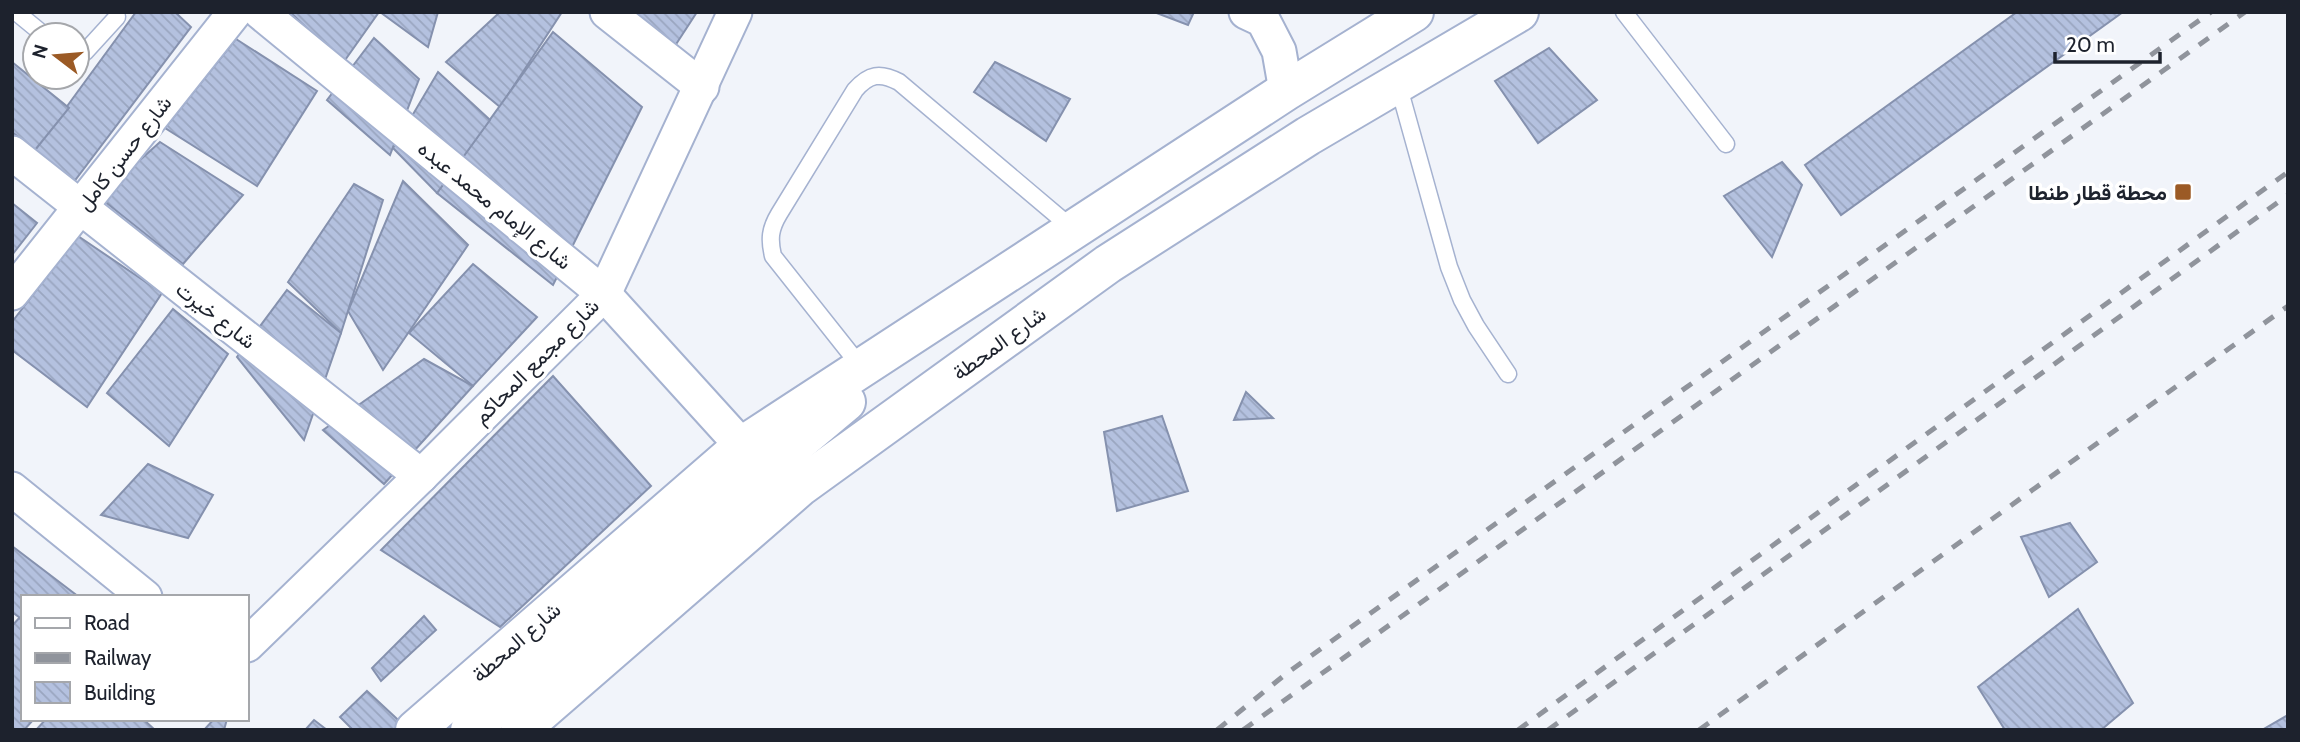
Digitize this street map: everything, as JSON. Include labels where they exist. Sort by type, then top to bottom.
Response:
[{"type":"main road","name":"شارع المحطة","points":[[415,730],[742,446],[1286,91],[1414,12]]},
{"type":"main road","name":"شارع المحطة","points":[[520,730],[801,486],[1108,264],[1308,136],[1519,12]]},
{"type":"main road","points":[[470,730],[760,474],[970,297]]},
{"type":"street","name":"شارع حسن كامل","points":[[12,293],[235,12]]},
{"type":"street","name":"شارع الإمام محمد عبده","points":[[260,12],[604,294],[742,446]]},
{"type":"street","points":[[607,12],[702,87]]},
{"type":"street","name":"شارع مجمع المحاكم","points":[[248,644],[421,477],[604,294],[735,12]]},
{"type":"street","points":[[1259,15],[1279,51],[1286,91]]},
{"type":"street","name":"شارع خيرت","points":[[12,153],[421,477]]},
{"type":"street","points":[[12,489],[143,595]]},
{"type":"lane","points":[[1624,12],[1726,144]]},
{"type":"lane","points":[[91,45],[117,17]]},
{"type":"lane","points":[[861,367],[773,256],[769,242],[771,227],[863,81],[875,76],[888,76],[899,82],[1073,229]]},
{"type":"lane","points":[[1398,84],[1449,267],[1471,317],[1508,374]]},
{"type":"building","points":[[136,12],[175,12],[191,27],[73,183],[35,150],[78,91],[91,91],[91,73]]},
{"type":"building","points":[[290,12],[379,12],[343,63]]},
{"type":"building","points":[[380,12],[438,12],[428,47]]},
{"type":"building","points":[[500,12],[562,12],[500,107],[446,62]]},
{"type":"building","points":[[630,12],[697,12],[671,52]]},
{"type":"building","points":[[1154,12],[1194,12],[1188,25]]},
{"type":"building","points":[[2017,12],[2123,12],[1841,215],[1805,165]]},
{"type":"building","points":[[553,32],[642,107],[553,285],[437,193]]},
{"type":"building","points":[[374,38],[419,79],[390,155],[327,100]]},
{"type":"building","points":[[236,39],[317,91],[257,186],[165,128]]},
{"type":"building","points":[[1549,48],[1597,100],[1538,143],[1495,81]]},
{"type":"building","points":[[12,62],[21,69],[21,91],[48,91],[69,108],[35,150],[12,132]]},
{"type":"building","points":[[995,62],[1070,99],[1046,141],[974,92]]},
{"type":"building","points":[[438,72],[490,120],[437,193],[393,148]]},
{"type":"building","points":[[160,142],[243,195],[183,264],[99,197]]},
{"type":"building","points":[[1782,162],[1802,185],[1772,257],[1724,196]]},
{"type":"building","points":[[403,181],[468,245],[383,370],[348,311]]},
{"type":"building","points":[[354,184],[383,200],[341,333],[288,282]]},
{"type":"building","points":[[12,203],[37,223],[12,255]]},
{"type":"building","points":[[78,236],[162,293],[87,407],[12,350],[12,322]]},
{"type":"building","points":[[473,264],[537,317],[473,386],[409,333]]},
{"type":"building","points":[[287,290],[341,333],[304,440],[237,357]]},
{"type":"building","points":[[173,309],[228,354],[169,446],[107,393]]},
{"type":"building","points":[[424,359],[473,386],[384,484],[323,430]]},
{"type":"building","points":[[553,376],[651,486],[500,627],[381,550]]},
{"type":"building","points":[[1246,392],[1273,418],[1234,420]]},
{"type":"building","points":[[1162,416],[1188,491],[1117,511],[1104,432]]},
{"type":"building","points":[[148,464],[213,495],[188,538],[101,515]]},
{"type":"building","points":[[2070,523],[2097,562],[2049,597],[2021,537]]},
{"type":"building","points":[[12,546],[76,595],[21,595],[21,619],[12,612]]},
{"type":"building","points":[[2078,609],[2133,703],[2101,730],[2005,730],[1978,687]]},
{"type":"building","points":[[424,616],[436,630],[381,681],[372,668]]},
{"type":"building","points":[[19,618],[21,620],[21,721],[32,721],[24,730],[12,730],[12,626]]},
{"type":"building","points":[[367,691],[409,730],[353,730],[340,717]]},
{"type":"building","points":[[2288,715],[2288,730],[2262,730]]},
{"type":"building","points":[[314,720],[327,730],[305,730]]},
{"type":"building","points":[[44,721],[145,721],[155,730],[36,730]]},
{"type":"building","points":[[212,721],[226,721],[224,730],[204,730]]},
{"type":"railway","points":[[1217,730],[1287,673],[2211,12]]},
{"type":"railway","points":[[1243,730],[2245,12]]},
{"type":"railway","points":[[1518,730],[2288,172]]},
{"type":"railway","points":[[1548,730],[2288,195]]},
{"type":"railway","points":[[1699,730],[2288,306]]},
{"type":"place","name":"محطة قطار طنطا","points":[[2183,192]]}]
